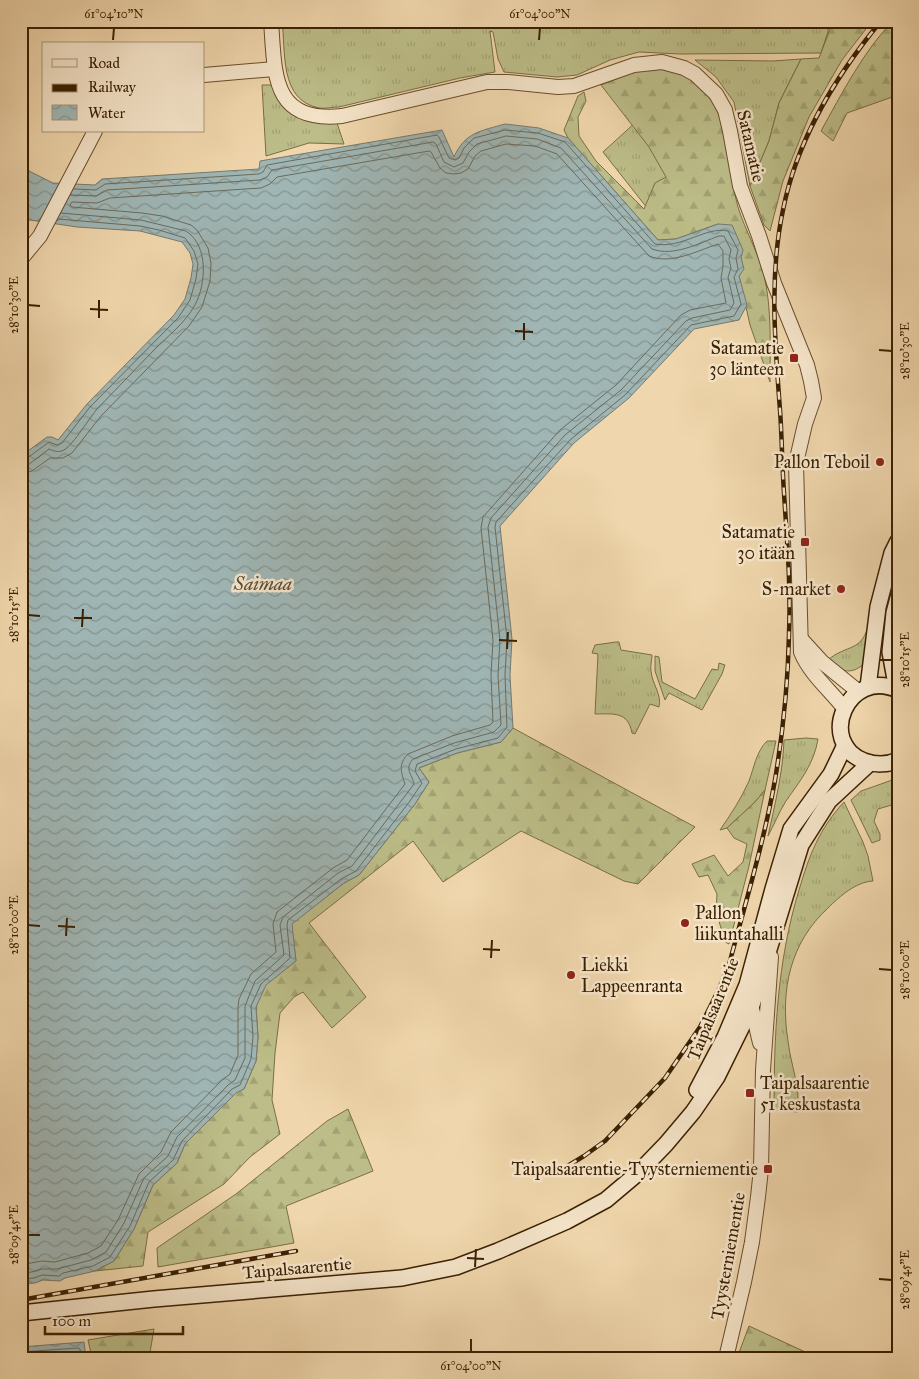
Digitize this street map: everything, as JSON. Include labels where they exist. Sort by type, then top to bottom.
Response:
[{"type":"main road","points":[[864,689],[878,608],[892,553],[898,542]]},
{"type":"main road","points":[[897,690],[890,652],[894,613],[898,598]]},
{"type":"main road","points":[[897,690],[888,686],[864,689],[849,701],[844,708],[841,714],[840,731],[846,745],[860,760],[883,764],[898,760]]},
{"type":"main road","name":"Taipalsaarentie","points":[[567,1221],[602,1198],[635,1170],[686,1108],[703,1083],[748,985],[791,829],[831,774],[846,745]]},
{"type":"main road","name":"Taipalsaarentie","points":[[21,1314],[154,1299],[402,1278],[456,1267],[567,1221],[606,1200],[638,1173],[666,1144],[693,1112],[718,1077],[751,1008],[800,845],[830,801],[870,763]]},
{"type":"street","name":"Satamatie","points":[[271,21],[274,69],[278,86],[284,98],[292,106],[312,116],[326,118],[342,116],[487,82],[574,86],[623,68],[654,62],[662,62],[684,68],[695,74],[716,94],[725,110],[740,186],[774,283],[812,381],[814,398],[805,424],[796,463],[801,652],[806,665],[829,688],[844,708]]},
{"type":"street","points":[[205,75],[274,69]]},
{"type":"street","points":[[21,259],[40,236],[94,132]]},
{"type":"street","points":[[800,638],[822,662],[864,689]]},
{"type":"street","name":"Tyysterniementie","points":[[726,1358],[744,1282],[758,1197],[761,1160],[763,1070],[774,930]]},
{"type":"street","name":"Tyysterniementie","points":[[748,985],[751,1008],[759,1033],[763,1070]]},
{"type":"green space","points":[[282,21],[828,21],[828,32],[821,53],[680,54],[639,52],[610,60],[577,75],[557,77],[504,72],[498,59],[493,32],[490,31],[495,72],[460,78],[339,107],[319,108],[306,103],[297,95],[291,85],[285,60]]},
{"type":"green space","points":[[830,21],[872,21],[842,60],[809,117],[783,181],[770,231],[764,225],[750,186],[769,141],[779,103],[801,59],[819,58],[829,32]]},
{"type":"green space","points":[[893,21],[898,21],[898,95],[847,113],[833,141],[821,131],[872,45]]},
{"type":"green space","points":[[801,59],[779,103],[769,141],[750,186],[734,102],[716,77],[695,60],[773,61]]},
{"type":"green space","points":[[647,67],[670,71],[684,76],[697,84],[712,101],[719,115],[724,130],[738,207],[755,249],[767,288],[770,328],[770,382],[750,325],[739,276],[743,269],[741,258],[718,224],[676,239],[658,240],[568,138],[564,130],[578,96],[584,92],[586,101],[578,117],[579,136],[596,161],[644,209],[655,183],[666,177],[649,147],[601,85]]},
{"type":"green space","points":[[262,85],[271,85],[284,104],[297,116],[314,122],[337,123],[344,144],[309,143],[266,156]]},
{"type":"green space","points":[[648,111],[702,180],[655,218],[603,152]]},
{"type":"green space","points":[[869,622],[864,664],[854,670],[846,671],[828,660],[853,647],[863,639]]},
{"type":"green space","points":[[619,642],[621,650],[652,655],[651,671],[660,702],[659,707],[650,704],[635,734],[632,733],[627,721],[619,715],[595,714],[598,654],[592,653],[595,645]]},
{"type":"green space","points":[[655,656],[659,657],[662,682],[695,699],[712,669],[718,670],[719,663],[725,665],[702,710],[669,693],[665,700],[655,671]]},
{"type":"green space","points":[[513,728],[695,827],[638,884],[624,881],[521,831],[443,882],[413,841],[309,923],[366,997],[332,1028],[303,992],[294,997],[280,1013],[272,1100],[280,1134],[250,1157],[224,1184],[148,1232],[143,1266],[95,1271],[114,1261],[134,1229],[153,1185],[177,1163],[185,1144],[236,1092],[244,1089],[256,1061],[258,1037],[256,1007],[265,985],[296,961],[291,924],[344,883],[359,875],[415,804],[429,782],[419,768],[457,753],[501,742]]},
{"type":"green space","points":[[818,739],[813,756],[806,772],[783,805],[768,836],[780,776],[784,740]]},
{"type":"green space","points":[[767,741],[776,741],[765,790],[727,828],[720,830],[743,794],[758,755]]},
{"type":"green space","points":[[898,778],[898,807],[895,804],[878,809],[874,821],[880,834],[880,840],[872,843],[851,800],[861,791]]},
{"type":"green space","points":[[765,790],[749,866],[729,944],[725,942],[716,911],[717,894],[708,875],[699,877],[692,864],[714,855],[728,876],[743,862],[747,844],[734,838],[727,828]]},
{"type":"green space","points":[[844,802],[863,842],[873,881],[854,887],[833,903],[815,922],[797,952],[787,986],[786,1022],[789,1050],[797,1084],[798,1112],[774,1110],[778,999],[781,971],[792,917],[811,854],[821,833]]},
{"type":"green space","points":[[348,1109],[373,1171],[286,1206],[294,1243],[158,1267],[157,1248],[236,1194],[327,1121]]},
{"type":"green space","points":[[749,1326],[814,1356],[812,1358],[737,1358]]},
{"type":"green space","points":[[154,1329],[149,1358],[92,1358],[88,1340]]},
{"type":"water","name":"Saimaa","points":[[505,124],[539,128],[568,138],[658,240],[676,239],[718,224],[732,225],[743,250],[741,258],[744,269],[739,276],[747,305],[739,320],[694,329],[629,398],[574,443],[500,526],[512,639],[510,675],[513,728],[501,742],[457,753],[419,768],[429,782],[415,804],[359,875],[344,883],[292,924],[296,961],[266,985],[256,1007],[258,1037],[256,1061],[244,1089],[236,1093],[185,1144],[177,1163],[153,1185],[134,1229],[114,1261],[95,1271],[65,1278],[60,1281],[43,1280],[35,1283],[21,1284],[21,456],[47,437],[58,440],[87,404],[174,315],[185,299],[193,264],[190,253],[182,242],[140,231],[77,227],[30,220],[21,225],[21,155],[29,171],[53,183],[95,185],[102,179],[259,169],[260,161],[442,130],[454,157],[463,142],[469,137],[481,131]]},
{"type":"water","points":[[84,1342],[86,1358],[21,1358],[21,1347]]},
{"type":"railway","points":[[556,1173],[605,1141],[665,1078],[700,1027],[719,989],[730,961],[771,803],[785,707],[788,671],[789,581],[774,310],[776,260],[783,210],[798,158],[820,110],[848,64],[881,21]]},
{"type":"railway","points":[[21,1300],[296,1251]]},
{"type":"place","name":"Satamatie 30 länteen","points":[[794,358]]},
{"type":"place","name":"Pallon Teboil","points":[[880,462]]},
{"type":"place","name":"Satamatie 30 itään","points":[[805,542]]},
{"type":"place","name":"S-market","points":[[841,589]]},
{"type":"place","name":"Pallon liikuntahalli","points":[[685,923]]},
{"type":"place","name":"Liekki Lappeenranta","points":[[571,975]]},
{"type":"place","name":"Taipalsaarentie 51 keskustasta","points":[[750,1093]]},
{"type":"place","name":"Taipalsaarentie-Tyysterniementie","points":[[768,1169]]}]
